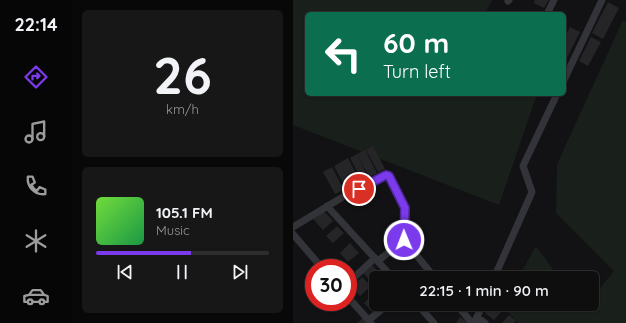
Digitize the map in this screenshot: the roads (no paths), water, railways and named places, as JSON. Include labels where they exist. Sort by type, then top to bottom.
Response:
[{"type":"street","points":[[548,12],[554,0]]},
{"type":"street","points":[[566,76],[602,0]]},
{"type":"street","points":[[497,271],[532,192],[523,166],[556,96]]},
{"type":"street","points":[[293,227],[327,206],[386,175],[389,176],[405,208],[404,240],[429,271]]},
{"type":"street","points":[[327,206],[387,271]]},
{"type":"street","points":[[293,234],[314,259]]},
{"type":"street","points":[[357,275],[376,259],[404,240]]},
{"type":"street","points":[[357,307],[370,322],[381,311]]},
{"type":"street","points":[[423,311],[434,323]]},
{"type":"street","points":[[463,311],[474,323]]},
{"type":"street","points":[[474,323],[480,311]]},
{"type":"street","points":[[474,323],[481,320],[485,323]]}]
